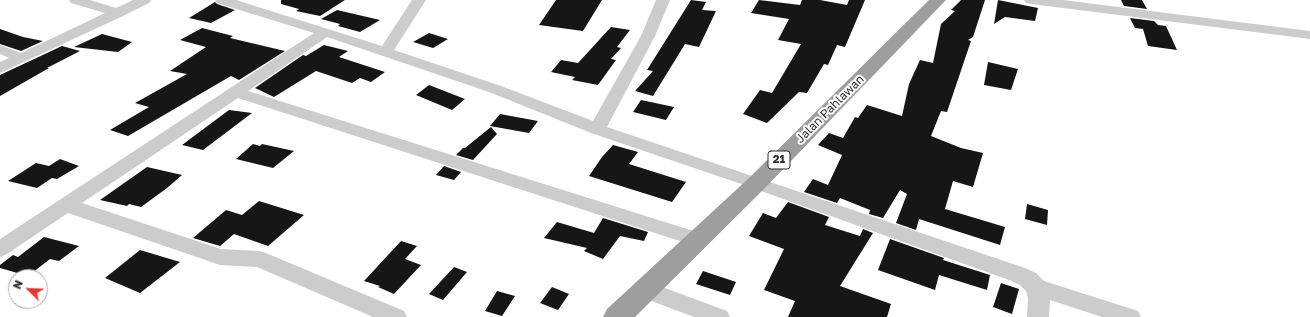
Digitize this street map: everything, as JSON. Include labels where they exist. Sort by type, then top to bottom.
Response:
[{"type":"highway","name":"Jalan Pahlawan","points":[[617,317],[696,239],[757,182],[937,0]]},
{"type":"street","points":[[76,0],[118,13]]},
{"type":"street","points":[[0,68],[144,0]]},
{"type":"street","points":[[222,0],[325,32],[495,89],[597,129],[757,182],[1017,274],[1028,279],[1036,287],[1130,317]]},
{"type":"street","points":[[385,52],[419,0]]},
{"type":"street","points":[[597,129],[648,36],[663,0]]},
{"type":"street","points":[[1031,0],[1310,36]]},
{"type":"street","points":[[0,249],[325,32]]},
{"type":"street","points":[[0,50],[21,58]]},
{"type":"street","points":[[236,92],[696,239]]},
{"type":"street","points":[[66,205],[220,257],[259,259],[396,317]]},
{"type":"street","points":[[1036,287],[1039,298],[1038,317]]},
{"type":"street","points":[[646,290],[719,317]]},
{"type":"building","points":[[281,0],[345,0],[320,16],[296,11],[299,9],[281,4]]},
{"type":"building","points":[[556,0],[602,0],[583,31],[539,25]]},
{"type":"building","points":[[691,0],[706,2],[702,10],[716,11],[699,47],[685,44],[653,96],[635,91],[653,71],[647,70]]},
{"type":"building","points":[[759,0],[800,5],[802,0],[820,0],[847,5],[849,0],[865,0],[845,47],[837,45],[828,65],[824,64],[807,93],[799,92],[767,123],[743,114],[760,90],[772,93],[801,44],[778,40],[789,19],[751,13]]},
{"type":"building","points":[[961,0],[985,0],[973,37],[968,40],[971,41],[947,112],[941,111],[931,136],[961,148],[983,153],[973,187],[953,181],[945,209],[1005,227],[1000,245],[919,219],[916,230],[896,223],[907,194],[900,190],[883,218],[869,214],[870,210],[840,198],[837,203],[804,192],[813,179],[828,185],[842,155],[818,145],[829,133],[843,138],[855,117],[858,118],[867,105],[902,116],[909,84],[920,60],[933,63],[941,24],[955,11],[951,10]]},
{"type":"building","points":[[998,0],[1038,8],[1035,21],[1005,17],[994,24]]},
{"type":"building","points":[[1121,0],[1142,0],[1147,9],[1124,6]]},
{"type":"building","points":[[215,2],[235,10],[211,23],[189,18]]},
{"type":"building","points":[[337,10],[380,20],[360,32],[338,26],[340,24],[321,19]]},
{"type":"building","points":[[1130,18],[1154,21],[1158,25],[1166,26],[1177,50],[1148,46],[1143,29],[1135,28]]},
{"type":"building","points":[[611,27],[630,30],[617,47],[621,48],[611,59],[616,60],[598,85],[572,80],[575,77],[551,72],[561,60],[578,63]]},
{"type":"building","points":[[202,28],[233,36],[230,38],[285,51],[239,80],[231,76],[128,136],[110,130],[149,107],[135,103],[187,74],[170,71],[206,47],[180,40]]},
{"type":"building","points":[[0,29],[23,37],[43,41],[21,51],[0,44]]},
{"type":"building","points":[[429,33],[448,39],[433,48],[413,42]]},
{"type":"building","points":[[102,34],[132,42],[118,52],[74,47]]},
{"type":"building","points":[[324,45],[348,51],[339,57],[385,72],[371,82],[360,78],[352,83],[316,71],[274,97],[255,88],[303,55],[306,56]]},
{"type":"building","points":[[62,46],[80,51],[47,68],[49,68],[0,96],[0,75]]},
{"type":"building","points":[[988,62],[1018,69],[1011,90],[984,85]]},
{"type":"building","points":[[429,85],[465,99],[452,110],[416,95]]},
{"type":"building","points":[[641,100],[674,107],[666,120],[633,112]]},
{"type":"building","points":[[229,110],[252,113],[203,150],[182,145]]},
{"type":"building","points":[[500,114],[538,121],[529,133],[490,126]]},
{"type":"building","points":[[491,127],[497,134],[473,160],[456,155],[463,148]]},
{"type":"building","points":[[253,144],[260,146],[262,144],[294,151],[273,168],[236,159]]},
{"type":"building","points":[[613,145],[638,152],[629,164],[686,182],[672,202],[589,176],[602,157]]},
{"type":"building","points":[[60,159],[79,166],[57,179],[52,178],[37,188],[8,181],[36,163],[49,166]]},
{"type":"building","points":[[444,166],[461,172],[454,180],[436,175]]},
{"type":"building","points":[[147,167],[182,175],[141,207],[129,204],[127,206],[100,200]]},
{"type":"building","points":[[259,201],[304,215],[268,246],[234,234],[220,246],[193,238],[226,210],[242,215]]},
{"type":"building","points":[[788,202],[829,217],[825,225],[860,236],[863,229],[873,233],[840,286],[891,304],[887,317],[788,317],[795,301],[764,290],[784,249],[749,236],[763,213],[776,218]]},
{"type":"building","points":[[1027,204],[1048,210],[1047,225],[1025,219]]},
{"type":"building","points":[[603,218],[648,232],[644,241],[620,236],[603,259],[584,251],[587,248],[544,238],[557,222],[594,233]]},
{"type":"building","points":[[44,237],[79,246],[59,261],[50,259],[37,269],[8,269],[8,270],[0,268],[0,265],[13,255],[18,257]]},
{"type":"building","points":[[890,239],[944,258],[943,260],[990,275],[987,290],[939,275],[935,290],[878,270]]},
{"type":"building","points":[[401,241],[417,246],[405,259],[421,265],[394,294],[378,287],[380,286],[364,281]]},
{"type":"building","points":[[140,250],[180,262],[140,293],[105,278]]},
{"type":"building","points":[[454,267],[467,272],[443,300],[429,294]]},
{"type":"building","points":[[703,271],[736,282],[730,295],[696,284]]},
{"type":"building","points":[[1001,283],[1019,289],[1012,314],[993,307]]},
{"type":"building","points":[[552,287],[569,294],[558,310],[540,303]]},
{"type":"building","points":[[497,291],[515,296],[502,316],[485,311]]}]
